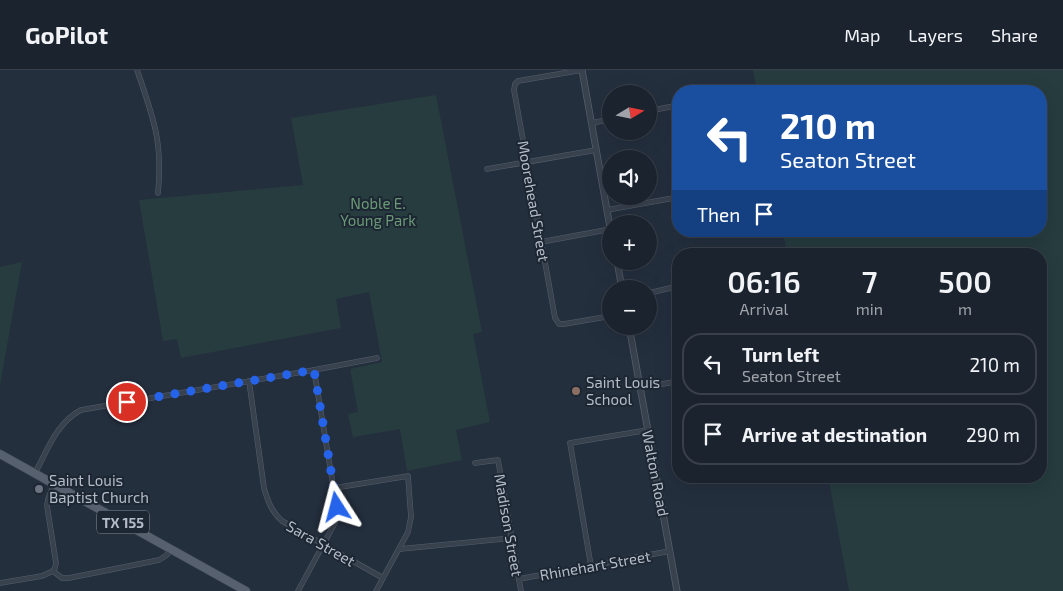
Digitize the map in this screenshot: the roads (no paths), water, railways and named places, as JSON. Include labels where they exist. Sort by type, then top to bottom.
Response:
[{"type":"main road","name":"TX 155","points":[[0,454],[246,591]]},
{"type":"street","points":[[136,70],[156,129],[160,156],[158,192]]},
{"type":"street","points":[[582,70],[608,215]]},
{"type":"street","name":"Moorehead Street","points":[[582,70],[524,79],[515,84],[514,90],[555,318],[559,324],[564,324],[602,318]]},
{"type":"street","points":[[658,110],[672,107]]},
{"type":"street","points":[[592,123],[602,121]]},
{"type":"street","points":[[487,169],[596,150]]},
{"type":"street","points":[[607,210],[672,198]]},
{"type":"street","points":[[541,242],[602,232]]},
{"type":"street","points":[[657,291],[672,288]]},
{"type":"street","name":"Walton Road","points":[[630,335],[678,591]]},
{"type":"street","points":[[35,473],[60,427],[81,410],[377,358]]},
{"type":"street","points":[[298,591],[338,514],[314,370]]},
{"type":"street","name":"Sara Street","points":[[249,381],[264,488],[274,514],[282,521],[383,578]]},
{"type":"street","points":[[640,388],[672,382]]},
{"type":"street","points":[[590,566],[570,443],[648,430]]},
{"type":"street","name":"Madison Street","points":[[475,463],[498,460],[521,591]]},
{"type":"street","points":[[334,488],[408,476],[410,526],[406,538],[376,591]]},
{"type":"street","points":[[0,583],[42,576],[53,571],[55,568],[56,563],[47,506],[54,484]]},
{"type":"street","points":[[400,549],[512,538]]},
{"type":"street","points":[[53,571],[62,578],[69,578],[159,560],[167,555],[170,549]]},
{"type":"street","name":"Rhinehart Street","points":[[519,579],[670,551]]},
{"type":"place","name":"Saint Louis School","points":[[576,391]]},
{"type":"place","name":"Saint Louis Baptist Church","points":[[39,489]]},
{"type":"park label","name":"Noble E. Young Park","points":[[378,212]]}]
